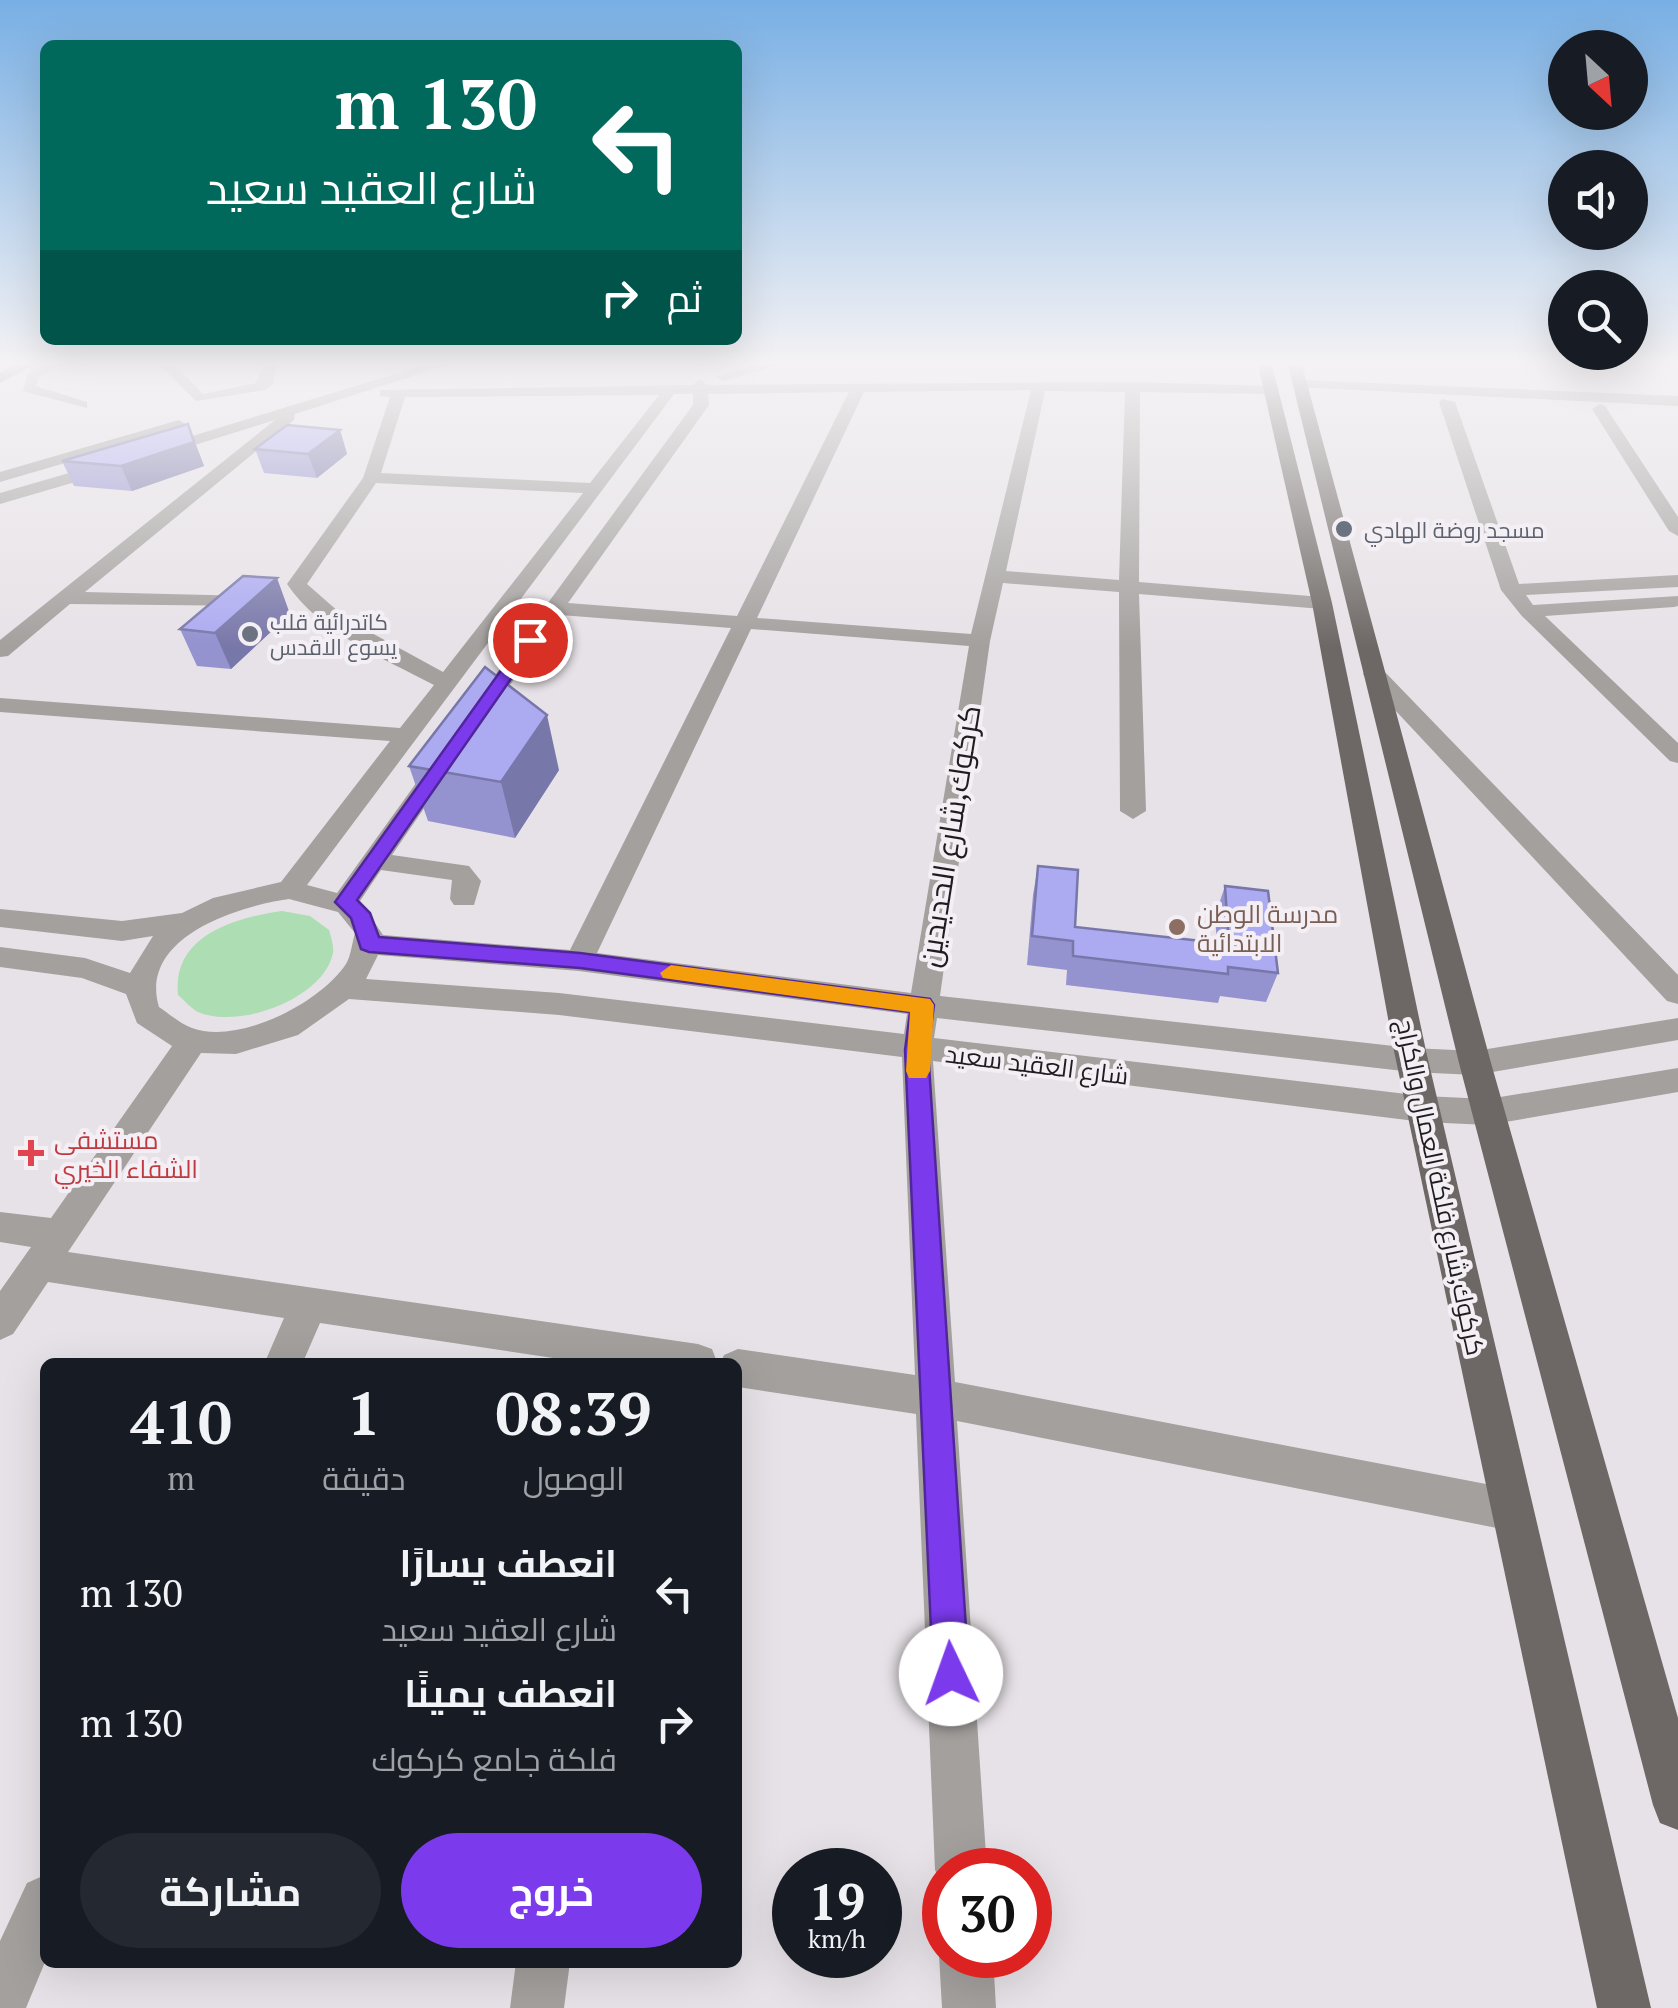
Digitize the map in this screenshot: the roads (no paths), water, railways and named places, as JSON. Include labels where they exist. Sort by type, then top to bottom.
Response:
[{"type":"main road","name":"كركوك,شارع فلكة العمال والكراج","points":[[1299,459],[1322,603],[1412,1060],[1624,2008]]},
{"type":"main road","points":[[1310,459],[1374,674],[1488,1112],[1678,1804]]},
{"type":"street","points":[[0,476],[61,459]]},
{"type":"street","points":[[0,651],[68,598],[228,459]]},
{"type":"street","points":[[376,459],[371,478],[297,584],[308,600],[366,640],[445,682]]},
{"type":"street","points":[[289,890],[616,459]]},
{"type":"street","points":[[345,902],[663,459]]},
{"type":"street","points":[[580,961],[824,459]]},
{"type":"street","name":"كركوك,شارع الحديدين","points":[[960,1848],[916,1050],[980,641],[1022,459]]},
{"type":"street","points":[[1132,459],[1129,588],[1133,812]]},
{"type":"street","points":[[1467,459],[1512,590],[1528,611],[1678,756]]},
{"type":"street","points":[[1632,459],[1678,530]]},
{"type":"street","points":[[0,499],[129,460]]},
{"type":"street","points":[[371,478],[593,488]]},
{"type":"street","points":[[0,515],[53,483]]},
{"type":"street","points":[[551,546],[595,551]]},
{"type":"street","points":[[994,576],[1322,603]]},
{"type":"street","points":[[1512,590],[1678,581]]},
{"type":"street","points":[[68,598],[214,603],[308,600]]},
{"type":"street","points":[[1528,611],[1678,601]]},
{"type":"street","points":[[553,608],[980,641]]},
{"type":"street","points":[[1374,674],[1678,993]]},
{"type":"street","points":[[0,705],[405,734]]},
{"type":"street","points":[[374,861],[460,872],[468,882],[464,899]]},
{"type":"street","points":[[289,890],[320,892],[345,902],[359,913],[367,927],[369,944],[362,966],[347,988],[308,1017],[260,1037],[225,1042],[192,1040],[163,1030],[145,1012],[140,988],[148,963],[164,941],[188,922],[237,899],[289,890]]},
{"type":"street","points":[[0,918],[122,930],[188,922]]},
{"type":"street","name":"شارع العقيد سعيد","points":[[369,944],[580,961],[922,1005],[1412,1060],[1475,1063],[1678,1029]]},
{"type":"street","points":[[0,958],[85,968],[140,988]]},
{"type":"street","name":"شارع العقيد سعيد","points":[[347,988],[558,1004],[1423,1109],[1488,1112],[1678,1080]]},
{"type":"street","points":[[0,1322],[192,1040]]},
{"type":"street","points":[[0,1227],[48,1249],[310,1304],[633,1358]]},
{"type":"street","points":[[286,1358],[310,1304]]},
{"type":"street","points":[[742,1369],[937,1398],[1512,1510]]},
{"type":"street","points":[[0,2003],[40,1912]]},
{"type":"street","points":[[536,2008],[542,1968]]},
{"type":"street","points":[[967,1978],[968,2008]]},
{"type":"place","name":"مسجد روضة الهادي","points":[[1344,529]]},
{"type":"place","name":"كاتدرائية قلب يسوع الاقدس","points":[[250,634]]},
{"type":"place","name":"مدرسة الوطن الابتدائية","points":[[1177,927]]},
{"type":"place","name":"مستشفى الشفاء الخيري","points":[[31,1153]]}]
